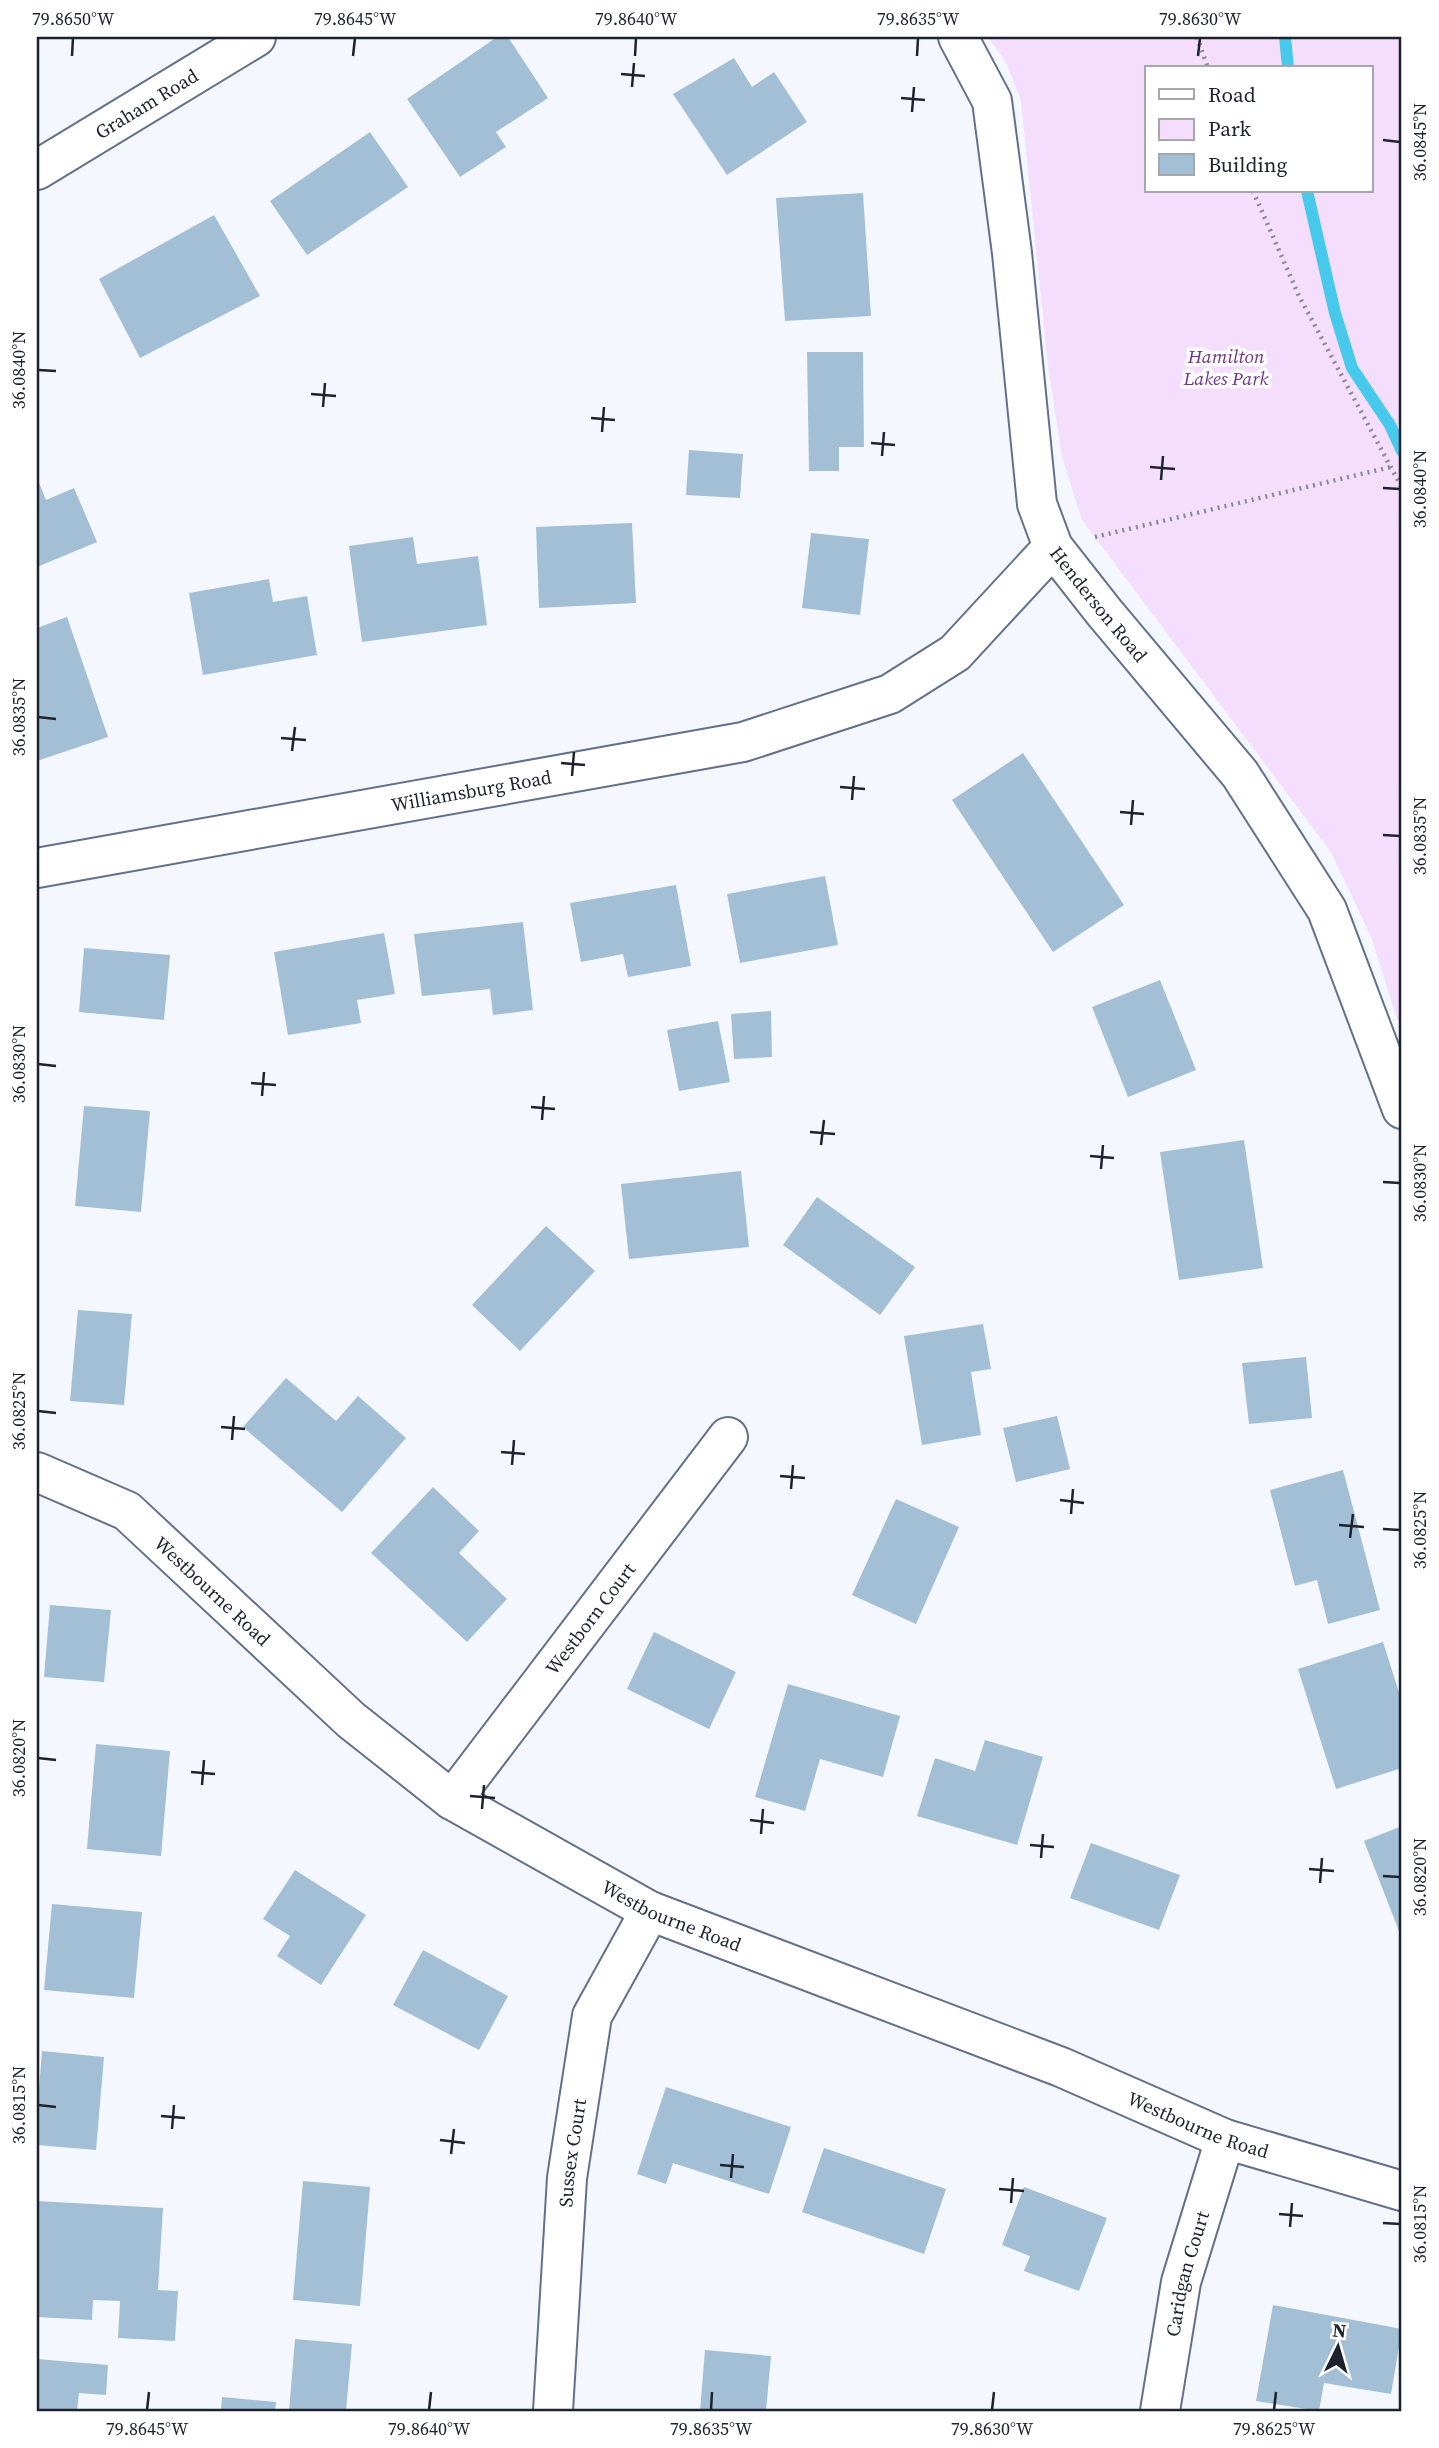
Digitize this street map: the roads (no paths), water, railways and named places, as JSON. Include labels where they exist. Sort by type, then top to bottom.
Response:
[{"type":"street","name":"Graham Road","points":[[37,170],[256,37]]},
{"type":"street","name":"Henderson Road","points":[[958,37],[992,101],[1014,266],[1037,504],[1053,547],[1240,774],[1327,910],[1402,1110]]},
{"type":"street","name":"Williamsburg Road","points":[[37,868],[414,802],[756,738],[890,694],[955,653],[1053,547]]},
{"type":"street","name":"Westborn Court","points":[[452,1800],[728,1437]]},
{"type":"street","name":"Westbourne Road","points":[[37,1472],[127,1510],[351,1720],[452,1800],[650,1911],[1061,2067],[1225,2139],[1402,2191]]},
{"type":"street","name":"Sussex Court","points":[[554,2411],[567,2178],[593,2016],[650,1911]]},
{"type":"street","name":"Caridgan Court","points":[[1160,2411],[1181,2282],[1225,2139]]},
{"type":"waterway","points":[[1285,37],[1288,66]]},
{"type":"waterway","points":[[1307,192],[1335,313],[1352,368],[1390,425],[1402,451]]},
{"type":"park label","name":"Hamilton Lakes Park","points":[[1226,367]]}]
